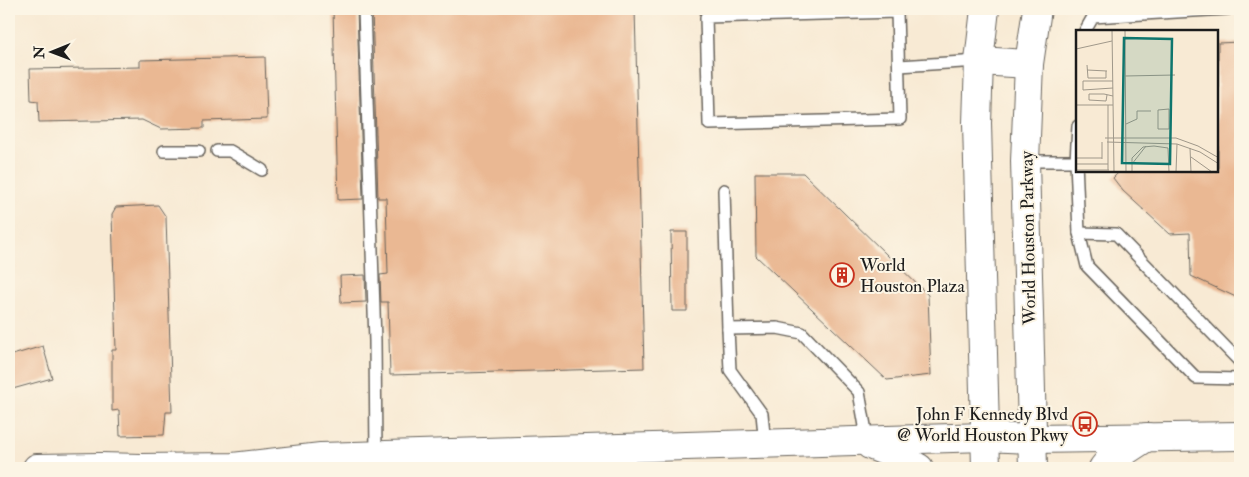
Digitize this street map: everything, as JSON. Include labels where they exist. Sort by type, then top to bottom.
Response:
[{"type":"main road","points":[[985,9],[979,61],[977,123],[986,468]]},
{"type":"main road","name":"World Houston Parkway","points":[[1033,468],[1025,161],[1029,64],[1036,9]]},
{"type":"main road","points":[[979,61],[1029,64]]},
{"type":"main road","points":[[1103,468],[1106,463],[1149,436]]},
{"type":"main road","points":[[37,468],[233,467],[321,457],[985,437],[1033,439],[1240,436]]},
{"type":"main road","points":[[860,441],[902,458],[918,468]]},
{"type":"main road","points":[[296,468],[321,457]]},
{"type":"lane","points":[[364,9],[375,341],[376,456]]},
{"type":"lane","points":[[1086,30],[1093,17],[1227,9]]},
{"type":"lane","points":[[897,12],[899,66],[900,120],[709,124],[706,17],[897,12]]},
{"type":"lane","points":[[899,66],[979,61]]},
{"type":"lane","points":[[164,151],[199,151]]},
{"type":"lane","points":[[216,151],[230,151],[262,170]]},
{"type":"lane","points":[[1025,161],[1076,161]]},
{"type":"lane","points":[[1076,172],[1079,233],[1087,266],[1196,378],[1240,379]]},
{"type":"lane","points":[[724,190],[730,370],[762,414],[765,444]]},
{"type":"lane","points":[[1079,233],[1116,234],[1240,362]]},
{"type":"lane","points":[[728,329],[778,328],[802,333],[859,392],[865,426],[860,441]]},
{"type":"building","points":[[333,9],[357,9],[363,199],[338,200]]},
{"type":"building","points":[[372,9],[635,9],[644,368],[390,375],[388,302],[381,302],[380,275],[388,274],[386,198],[378,198]]},
{"type":"building","points":[[1240,42],[1240,299],[1191,276],[1190,233],[1170,234],[1123,191],[1113,178],[1119,172],[1219,172],[1219,43]]},
{"type":"building","points":[[265,57],[267,119],[204,121],[204,128],[161,129],[142,120],[39,122],[38,101],[31,100],[30,69],[140,67],[140,60]]},
{"type":"building","name":"World Houston Plaza","points":[[755,173],[803,173],[928,295],[931,375],[887,380],[756,256]]},
{"type":"building","points":[[158,205],[166,217],[172,412],[166,412],[164,435],[120,436],[119,410],[112,411],[112,350],[116,350],[112,214],[116,207]]},
{"type":"building","points":[[671,232],[687,232],[687,311],[672,311]]},
{"type":"building","points":[[365,275],[366,302],[341,303],[340,276]]},
{"type":"building","points":[[43,346],[52,378],[9,390],[9,356]]},
{"type":"place","name":"World Houston Plaza","points":[[842,275]]},
{"type":"place","name":"John F Kennedy Blvd @ World Houston Pkwy","points":[[1085,424]]}]
